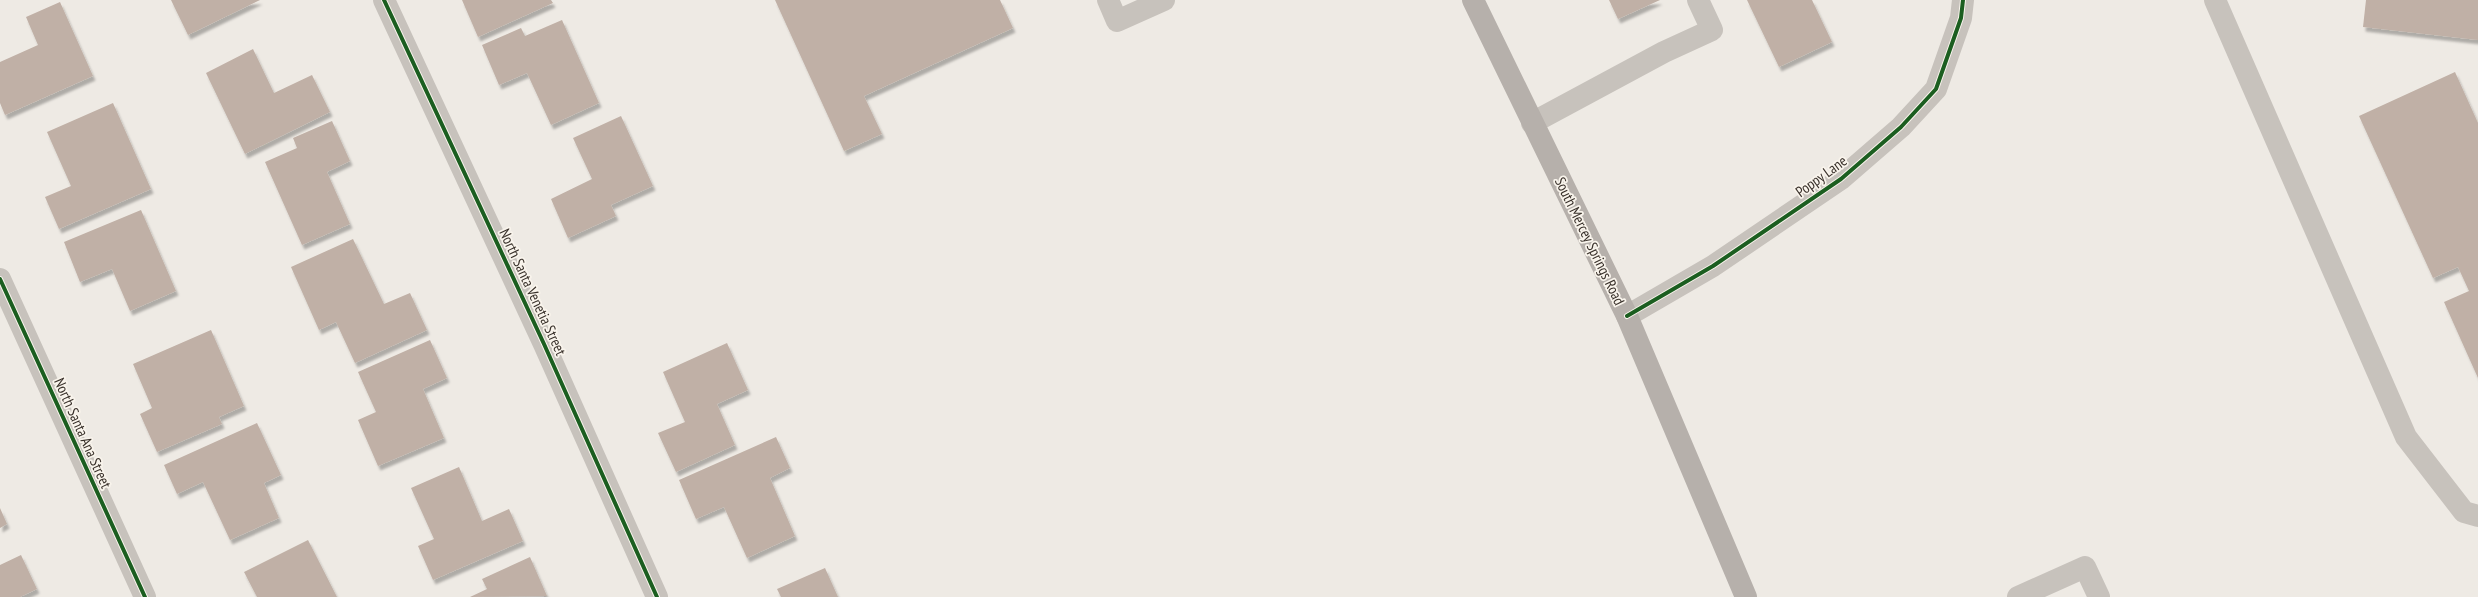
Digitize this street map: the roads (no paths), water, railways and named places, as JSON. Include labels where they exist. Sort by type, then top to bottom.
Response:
[{"type":"main road","name":"South Mercey Springs Road","points":[[1473,0],[1627,316],[1746,597]]},
{"type":"street","name":"North Santa Venetia Street","points":[[384,0],[544,344],[657,597]]},
{"type":"street","points":[[1108,0],[1117,21],[1164,0]]},
{"type":"street","points":[[1532,123],[1664,52],[1712,30],[1698,0]]},
{"type":"street","name":"Poppy Lane","points":[[1627,316],[1713,266],[1841,179],[1901,127],[1936,89],[1961,18],[1963,0]]},
{"type":"street","points":[[2215,0],[2406,437],[2464,512],[2478,516]]},
{"type":"street","name":"North Santa Ana Street","points":[[0,279],[145,597]]},
{"type":"street","points":[[2018,597],[2085,567],[2099,597]]}]
